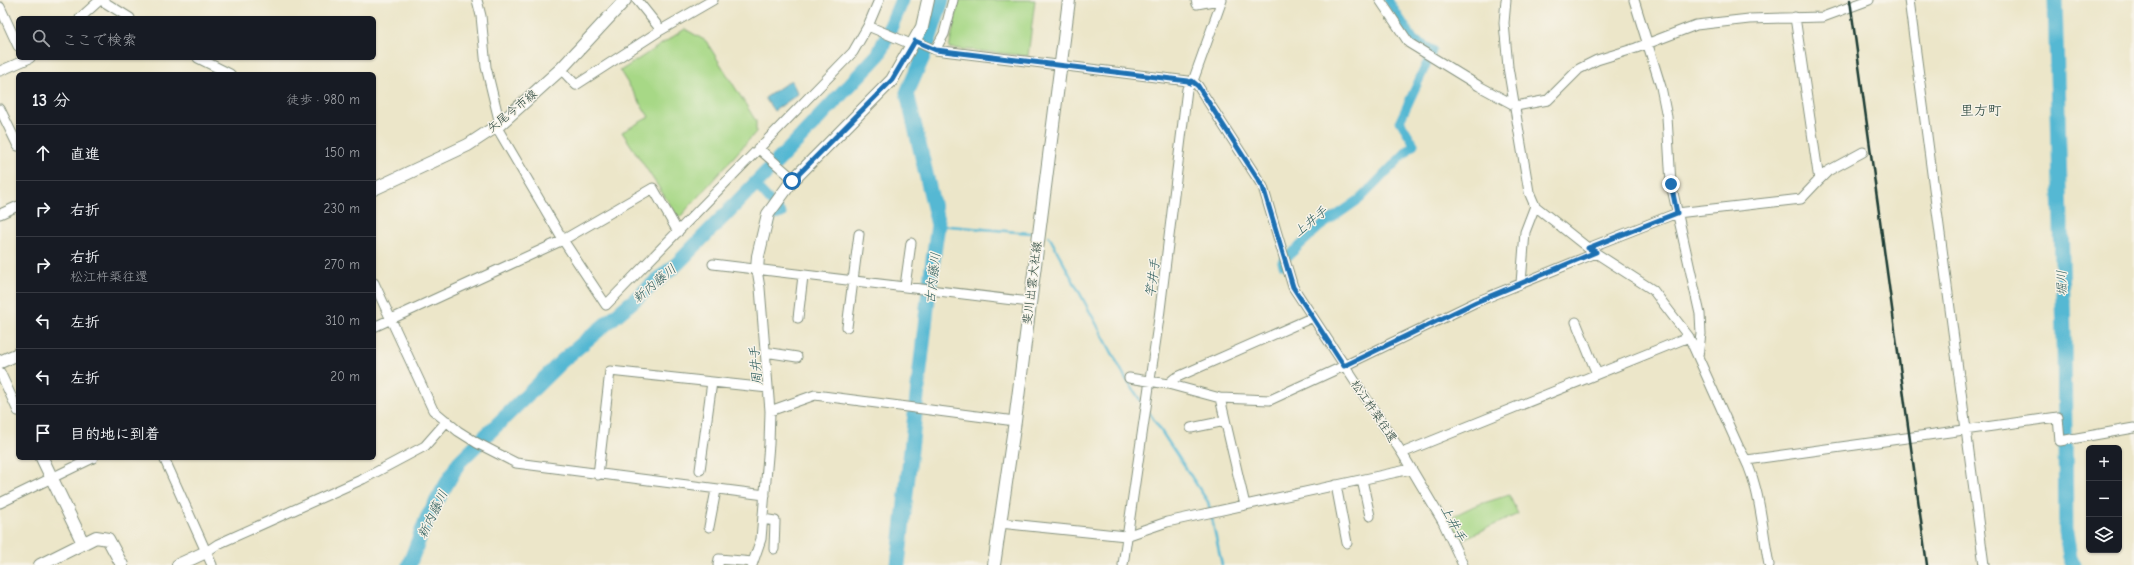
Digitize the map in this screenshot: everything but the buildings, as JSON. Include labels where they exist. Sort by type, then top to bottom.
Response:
[{"type":"main road","name":"矢尾今市線","points":[[376,188],[468,145],[498,125],[561,69],[625,0]]},
{"type":"main road","points":[[757,270],[758,256],[768,214],[791,178],[892,80],[922,27],[928,0]]},
{"type":"main road","name":"斐川出雲大社線","points":[[994,565],[1015,421],[1069,0]]},
{"type":"main road","points":[[0,362],[16,355]]},
{"type":"main road","points":[[43,460],[84,543]]},
{"type":"main road","points":[[40,565],[96,537],[108,540],[122,565]]},
{"type":"main road","points":[[178,565],[206,552]]},
{"type":"street","points":[[82,16],[101,0],[127,16]]},
{"type":"street","points":[[477,0],[481,16],[486,67],[498,125],[563,240],[606,305],[853,52],[868,26],[879,0]]},
{"type":"street","points":[[637,0],[661,30]]},
{"type":"street","points":[[561,69],[576,85],[661,30],[713,0]]},
{"type":"street","points":[[936,50],[944,34],[953,0]]},
{"type":"street","points":[[1196,0],[1197,4],[1218,0]]},
{"type":"street","points":[[1123,565],[1160,310],[1187,88],[1191,82],[1222,0]]},
{"type":"street","points":[[1380,0],[1409,43],[1479,86],[1516,106],[1548,100],[1579,68],[1597,60],[1647,44],[1696,25],[1795,17],[1823,17],[1869,0]]},
{"type":"street","points":[[1506,0],[1504,23],[1508,67],[1516,106],[1529,192],[1535,206],[1592,250],[1653,290],[1689,337],[1739,448],[1747,460],[1759,506],[1769,565]]},
{"type":"street","points":[[1634,0],[1667,117],[1671,184],[1700,314],[1701,334],[1698,356]]},
{"type":"street","points":[[1909,0],[1984,565]]},
{"type":"street","points":[[0,7],[2,20],[16,43]]},
{"type":"street","points":[[1795,17],[1819,180]]},
{"type":"street","points":[[868,26],[936,50],[1061,67],[1191,82]]},
{"type":"street","points":[[0,71],[25,60]]},
{"type":"street","points":[[202,60],[226,72]]},
{"type":"street","name":"松江杵築往還","points":[[1191,82],[1198,86],[1263,187],[1293,287],[1311,318],[1402,453],[1443,522],[1463,565]]},
{"type":"street","points":[[0,109],[16,142]]},
{"type":"street","points":[[759,149],[791,178]]},
{"type":"street","points":[[1129,378],[1168,384],[1220,398],[1270,400],[1476,302],[1677,213],[1800,199],[1828,171],[1863,152]]},
{"type":"street","points":[[376,326],[563,240],[653,188],[678,232]]},
{"type":"street","points":[[1521,283],[1525,232],[1535,206]]},
{"type":"street","points":[[0,214],[16,207]]},
{"type":"street","points":[[847,328],[859,234]]},
{"type":"street","points":[[905,286],[911,244]]},
{"type":"street","points":[[713,264],[852,282],[905,286],[1030,302]]},
{"type":"street","points":[[718,565],[719,559],[753,564],[761,539],[770,411],[757,270]]},
{"type":"street","points":[[798,318],[803,276]]},
{"type":"street","points":[[376,287],[433,410],[458,431],[516,464],[764,495]]},
{"type":"street","points":[[1168,384],[1175,378],[1311,318]]},
{"type":"street","points":[[1576,322],[1597,374]]},
{"type":"street","points":[[1402,453],[1689,337]]},
{"type":"street","points":[[765,352],[797,357]]},
{"type":"street","points":[[598,475],[610,371],[768,388]]},
{"type":"street","points":[[0,372],[16,407]]},
{"type":"street","points":[[700,470],[712,382]]},
{"type":"street","points":[[770,411],[815,395],[1015,421]]},
{"type":"street","points":[[1220,398],[1244,505]]},
{"type":"street","points":[[1747,460],[1965,428],[2058,417],[2060,441],[2134,428]]},
{"type":"street","points":[[206,552],[218,544],[363,478],[425,446],[447,421]]},
{"type":"street","points":[[1191,428],[1225,421]]},
{"type":"street","points":[[0,503],[89,460]]},
{"type":"street","points":[[165,460],[212,565]]},
{"type":"street","points":[[1000,523],[1126,536],[1167,522],[1411,469]]},
{"type":"street","points":[[1362,480],[1370,516]]},
{"type":"street","points":[[1336,485],[1347,543]]},
{"type":"street","points":[[709,527],[716,490]]},
{"type":"street","points":[[763,519],[776,521],[774,549]]},
{"type":"green space","points":[[959,0],[1035,0],[1028,56],[949,48]]},
{"type":"green space","points":[[685,29],[706,41],[756,121],[756,132],[679,218],[622,132],[649,117],[620,71]]},
{"type":"green space","points":[[1509,495],[1518,514],[1459,541],[1447,519],[1474,506]]},
{"type":"water","points":[[791,80],[798,94],[774,111],[765,98]]},
{"type":"waterway","name":"新内藤川","points":[[409,565],[427,518],[459,462],[562,361],[678,263],[797,141],[879,54],[902,0]]},
{"type":"waterway","name":"古内藤川","points":[[898,565],[930,281],[938,225],[907,93],[925,52],[942,0]]},
{"type":"waterway","name":"上井手","points":[[1283,265],[1282,262],[1320,227],[1360,199],[1414,144],[1400,121],[1433,50],[1414,40],[1388,0]]},
{"type":"waterway","name":"堀川","points":[[2055,0],[2064,336],[2066,533],[2070,557],[2074,565]]},
{"type":"waterway","name":"周井手","points":[[754,183],[782,214],[771,217],[769,225]]},
{"type":"waterway","points":[[938,225],[1030,233]]},
{"type":"waterway","points":[[1049,236],[1125,377],[1144,406]]},
{"type":"waterway","points":[[1148,411],[1208,502],[1210,510]]},
{"type":"waterway","points":[[1211,515],[1222,565]]},
{"type":"railway","points":[[1850,0],[1927,565]]},
{"type":"district","name":"里方町","points":[[1981,110]]},
{"type":"route","points":[[792,181],[892,80],[915,41],[936,50],[1061,67],[1188,81],[1190,83],[1192,81],[1198,86],[1263,187],[1293,287],[1311,318],[1344,366],[1357,358],[1476,302],[1596,252],[1588,248],[1677,213],[1671,184]]},
{"type":"water label","name":"竿井手","points":[[1152,278]]}]
